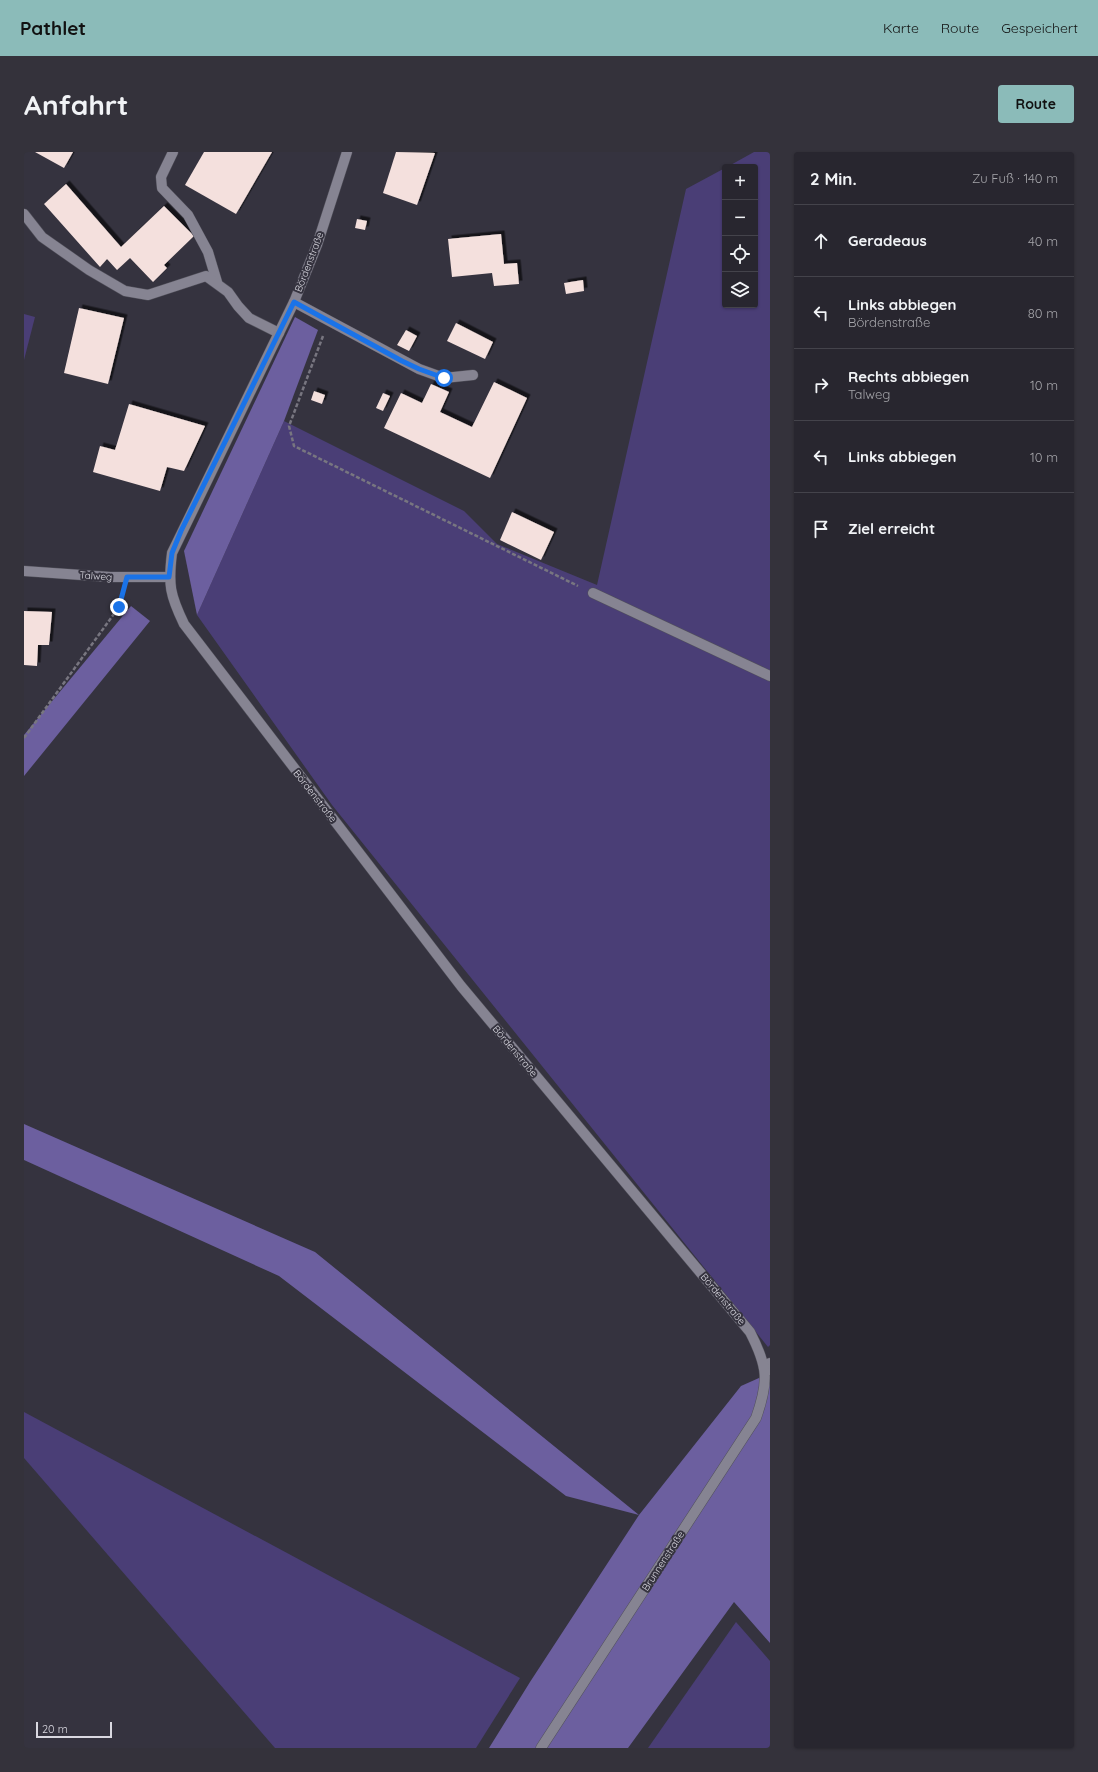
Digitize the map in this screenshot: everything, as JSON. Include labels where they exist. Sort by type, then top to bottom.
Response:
[{"type":"street","points":[[173,152],[161,177],[162,188],[188,215],[208,252],[217,282]]},
{"type":"street","name":"Bördenstraße","points":[[347,152],[317,245],[294,302],[181,531],[172,553],[169,577],[172,600],[184,624],[213,663],[461,986],[750,1332],[768,1367]]},
{"type":"street","points":[[24,214],[42,237],[89,270],[126,291],[148,295],[206,276],[217,282],[228,292],[248,318],[279,333]]},
{"type":"street","points":[[294,302],[419,369],[444,378],[473,375]]},
{"type":"street","name":"Talweg","points":[[24,571],[127,577],[169,577]]},
{"type":"street","points":[[593,593],[770,676]]},
{"type":"street","name":"Brunnenstraße","points":[[542,1748],[756,1418],[765,1393],[768,1367]]},
{"type":"path","points":[[324,334],[289,426],[294,446],[593,593]]},
{"type":"path","points":[[24,738],[119,607],[127,577]]},
{"type":"shaded area","points":[[754,152],[770,152],[770,1345],[768,1347],[332,805],[197,615],[284,421],[464,511],[497,544],[597,585],[686,189],[722,170],[722,308],[758,308],[758,164],[732,164]]},
{"type":"shaded area","points":[[24,314],[35,317],[24,360]]},
{"type":"shaded area","points":[[295,317],[318,330],[284,421],[197,615],[184,551]]},
{"type":"shaded area","points":[[131,606],[150,621],[24,776],[24,735]]},
{"type":"shaded area","points":[[24,1124],[315,1252],[639,1515],[566,1496],[279,1276],[24,1160]]},
{"type":"shaded area","points":[[770,1373],[770,1643],[734,1602],[628,1748],[489,1748],[530,1682],[639,1515],[741,1386]]},
{"type":"shaded area","points":[[24,1412],[520,1678],[476,1748],[275,1748],[24,1458]]},
{"type":"shaded area","points":[[736,1622],[770,1661],[770,1748],[648,1748]]},
{"type":"building","points":[[35,152],[73,152],[64,168]]},
{"type":"building","points":[[204,152],[272,152],[236,214],[185,185]]},
{"type":"building","points":[[396,152],[435,153],[417,205],[383,193]]},
{"type":"building","points":[[66,184],[121,247],[164,206],[194,236],[164,265],[167,268],[153,282],[130,258],[117,270],[107,259],[100,267],[44,204]]},
{"type":"building","points":[[357,219],[367,221],[365,230],[355,228]]},
{"type":"building","points":[[501,234],[504,264],[517,263],[519,284],[494,286],[492,273],[452,277],[448,239]]},
{"type":"building","points":[[583,280],[584,291],[566,294],[564,283]]},
{"type":"building","points":[[79,308],[124,318],[108,384],[64,373]]},
{"type":"building","points":[[456,323],[493,342],[485,359],[447,341]]},
{"type":"building","points":[[406,330],[417,336],[409,351],[397,345]]},
{"type":"building","points":[[494,382],[527,398],[490,478],[384,428],[401,393],[422,403],[431,384],[449,392],[440,412],[472,427]]},
{"type":"building","points":[[314,391],[325,395],[322,404],[311,400]]},
{"type":"building","points":[[383,393],[390,396],[383,411],[376,408]]},
{"type":"building","points":[[129,404],[205,426],[184,471],[167,467],[160,491],[93,472],[100,446],[115,450]]},
{"type":"building","points":[[512,512],[554,532],[541,560],[500,540]]},
{"type":"building","points":[[24,611],[52,612],[49,645],[38,645],[37,666],[24,665]]},
{"type":"route","points":[[119,607],[127,577],[169,577],[172,553],[181,531],[294,302],[402,361],[444,378]]}]
